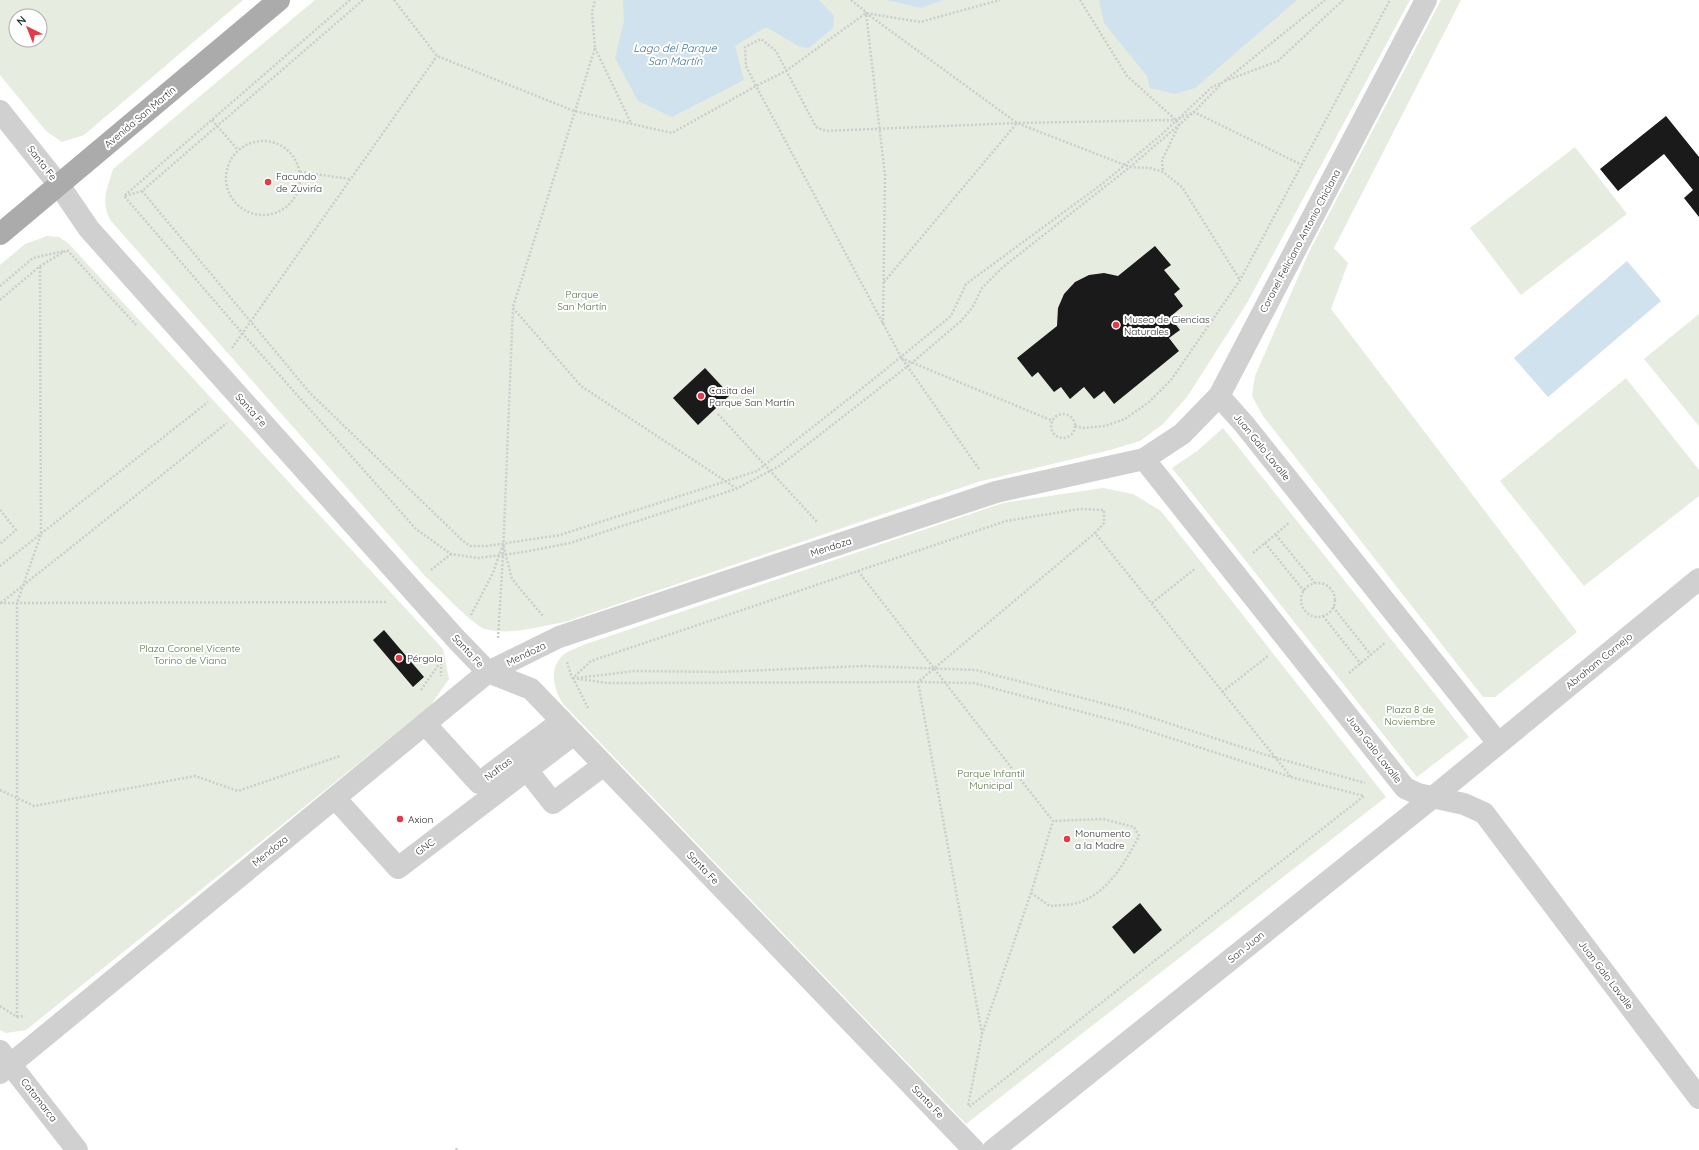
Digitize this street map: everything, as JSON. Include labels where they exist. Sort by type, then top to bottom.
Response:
[{"type":"main road","name":"Avenida San Martín","points":[[0,234],[279,0]]},
{"type":"street","name":"Coronel Feliciano Antonio Chiclana","points":[[1144,459],[1182,434],[1219,396],[1426,0]]},
{"type":"street","name":"Santa Fe","points":[[0,111],[59,185],[88,229],[457,640],[492,670],[531,689],[974,1150]]},
{"type":"street","name":"Juan Galo Lavalle","points":[[1219,396],[1244,424],[1498,743]]},
{"type":"street","name":"Juan Galo Lavalle","points":[[1144,459],[1405,788],[1432,798],[1464,804],[1484,813],[1699,1098]]},
{"type":"street","name":"Mendoza","points":[[4,1063],[335,798],[492,670],[559,637],[996,492],[1144,459]]},
{"type":"street","name":"Abraham Cornejo","points":[[1498,743],[1699,579]]},
{"type":"street","name":"Naftas","points":[[425,724],[479,783],[568,728]]},
{"type":"street","name":"GNC","points":[[335,798],[398,868],[527,770],[568,728]]},
{"type":"street","name":"San Juan","points":[[993,1150],[1432,798],[1498,743]]},
{"type":"street","points":[[527,770],[553,803],[604,766]]},
{"type":"street","name":"Catamarca","points":[[4,1063],[77,1150]]},
{"type":"path","points":[[124,196],[350,0]]},
{"type":"path","points":[[124,196],[142,191],[363,0]]},
{"type":"path","points":[[394,0],[437,56],[574,111],[672,133],[786,71],[866,13],[920,22],[1000,0]]},
{"type":"path","points":[[595,0],[592,13],[595,48],[631,124]]},
{"type":"path","points":[[851,0],[866,13],[1018,123],[1130,167],[1150,168],[1163,172],[1182,187],[1240,280]]},
{"type":"path","points":[[1080,0],[1127,76],[1176,120],[1179,125]]},
{"type":"path","points":[[124,196],[242,334],[416,529],[451,554],[478,558],[503,555],[570,543],[736,489],[781,465],[913,362],[961,321],[972,308],[982,288],[1003,267],[1130,167],[1194,112],[1222,83],[1325,0]]},
{"type":"path","points":[[142,191],[310,393],[463,541],[470,546],[503,544],[560,535],[757,471],[951,316],[966,284],[1102,184],[1212,87],[1278,61],[1343,0]]},
{"type":"path","points":[[1075,426],[1083,428],[1105,426],[1126,419],[1149,402],[1171,380],[1240,280],[1390,0]]},
{"type":"path","points":[[866,13],[886,175],[883,325]]},
{"type":"path","points":[[996,492],[901,357],[756,86],[746,66],[745,47],[761,39],[776,51],[816,127],[826,131],[1018,123],[1176,120],[1194,112]]},
{"type":"path","points":[[492,670],[503,555],[513,307],[595,48]]},
{"type":"path","points":[[0,566],[207,402],[222,378],[242,334],[250,321],[437,56]]},
{"type":"path","points":[[1194,112],[1302,165]]},
{"type":"path","points":[[212,120],[238,150]]},
{"type":"path","points":[[883,282],[1018,123]]},
{"type":"path","points":[[1163,172],[1162,160],[1179,125]]},
{"type":"path","points":[[268,140],[279,144],[290,152],[300,172],[300,186],[295,197],[287,207],[277,213],[265,216],[253,215],[242,209],[233,201],[227,190],[225,178],[227,166],[238,150],[255,141],[268,140]]},
{"type":"path","points":[[300,172],[350,179]]},
{"type":"path","points":[[0,300],[40,266],[67,250]]},
{"type":"path","points":[[0,286],[33,258],[67,250]]},
{"type":"path","points":[[67,250],[137,326]]},
{"type":"path","points":[[17,1017],[17,603],[41,534],[40,266]]},
{"type":"path","points":[[513,307],[581,386],[736,489]]},
{"type":"path","points":[[901,357],[1053,421]]},
{"type":"path","points":[[207,402],[212,407]]},
{"type":"path","points":[[0,603],[248,407]]},
{"type":"path","points":[[718,414],[838,545],[1053,821]]},
{"type":"path","points":[[1066,414],[1072,418],[1075,426],[1070,436],[1061,437],[1052,430],[1053,421],[1056,416],[1066,414]]},
{"type":"path","points":[[222,418],[232,429]]},
{"type":"path","points":[[573,678],[591,661],[1006,521],[1080,509],[1104,510],[1104,523],[1095,533],[918,682]]},
{"type":"path","points":[[0,510],[16,530],[0,544]]},
{"type":"path","points":[[1249,556],[1291,522]]},
{"type":"path","points":[[1095,533],[1291,777]]},
{"type":"path","points":[[1276,535],[1315,583]]},
{"type":"path","points":[[1265,543],[1304,592]]},
{"type":"path","points":[[503,544],[503,555],[512,579],[559,637],[573,678],[589,709]]},
{"type":"path","points":[[1151,603],[1217,551]]},
{"type":"path","points":[[409,587],[451,554]]},
{"type":"path","points":[[420,691],[457,640],[503,555]]},
{"type":"path","points":[[1315,583],[1322,583],[1330,588],[1335,599],[1333,607],[1323,616],[1310,615],[1305,610],[1301,601],[1307,587],[1315,583]]},
{"type":"path","points":[[1330,588],[1335,585]]},
{"type":"path","points":[[0,603],[390,602],[384,596]]},
{"type":"path","points":[[1333,607],[1371,655]]},
{"type":"path","points":[[1323,616],[1361,664]]},
{"type":"path","points":[[1222,692],[1288,640]]},
{"type":"path","points":[[1345,676],[1387,642]]},
{"type":"path","points":[[436,657],[440,662],[441,682]]},
{"type":"path","points":[[573,678],[635,671],[718,672],[864,666],[976,670],[1128,710],[1276,758],[1394,791],[1405,788]]},
{"type":"path","points":[[573,678],[607,683],[974,683],[1127,724],[1291,777],[1364,796],[967,1108]]},
{"type":"path","points":[[918,682],[982,1034]]},
{"type":"path","points":[[0,790],[34,806],[195,776],[238,791],[340,756],[346,752]]},
{"type":"path","points":[[1031,893],[1050,906],[1081,902],[1103,888],[1122,867],[1139,836],[1134,827],[1103,819],[1053,821]]},
{"type":"path","points":[[967,1108],[982,1034],[1031,893],[1053,821]]},
{"type":"path","points":[[0,1006],[17,1017],[28,1016]]},
{"type":"path","points":[[962,1102],[967,1108]]},
{"type":"green space","points":[[0,0],[243,0],[84,135],[62,142],[46,131],[0,75]]},
{"type":"green space","name":"Parque San Martín","points":[[315,0],[1410,0],[1247,303],[1187,397],[1163,424],[1140,441],[1110,450],[978,482],[565,622],[525,630],[495,631],[485,629],[464,614],[425,576],[111,221],[106,207],[105,201],[107,189],[113,169]]},
{"type":"green space","points":[[1441,0],[1461,0],[1334,248],[1348,263],[1331,309],[1577,632],[1495,697],[1483,697],[1263,416],[1252,396],[1255,376],[1309,252]]},
{"type":"green space","points":[[1575,147],[1627,214],[1521,295],[1470,228]]},
{"type":"green space","name":"Plaza Coronel Vicente Torino de Viana","points":[[47,236],[59,237],[68,243],[443,649],[449,679],[430,706],[26,1030],[6,1033],[0,1030],[0,265],[25,244]]},
{"type":"green space","points":[[1699,314],[1699,426],[1644,359]]},
{"type":"green space","points":[[1626,378],[1699,470],[1699,496],[1584,586],[1500,481]]},
{"type":"green space","name":"Plaza 8 de Noviembre","points":[[1223,428],[1469,737],[1417,777],[1172,468],[1197,451]]},
{"type":"green space","name":"Parque Infantil Municipal","points":[[1103,488],[1133,494],[1161,511],[1386,797],[966,1124],[563,704],[555,686],[555,667],[563,655],[583,645],[1003,503]]},
{"type":"water","name":"Lago del Parque San Martín","points":[[623,0],[819,0],[834,16],[833,28],[809,48],[800,47],[766,27],[735,46],[744,80],[672,117],[638,101],[615,58],[624,21]]},
{"type":"water","points":[[886,0],[943,0],[921,8]]},
{"type":"water","points":[[1099,0],[1297,0],[1195,88],[1175,94],[1150,88],[1147,76],[1104,23]]},
{"type":"water","points":[[1627,261],[1661,301],[1548,397],[1514,358]]},
{"type":"building","points":[[1666,116],[1699,157],[1699,217],[1684,198],[1693,190],[1664,154],[1618,191],[1600,169]]},
{"type":"building","name":"Museo de Ciencias Naturales","points":[[1155,246],[1171,265],[1164,270],[1180,289],[1174,294],[1183,306],[1170,317],[1180,330],[1169,338],[1179,351],[1114,404],[1104,391],[1094,399],[1084,387],[1070,399],[1061,387],[1054,392],[1038,372],[1032,377],[1017,358],[1057,326],[1058,308],[1064,294],[1075,282],[1089,275],[1104,273],[1118,276]]},
{"type":"building","name":"Casita del Parque San Martín","points":[[705,368],[730,395],[698,425],[673,398]]},
{"type":"building","name":"Pérgola","points":[[384,630],[424,677],[413,687],[373,640]]},
{"type":"building","points":[[1140,903],[1162,930],[1134,954],[1112,927]]},
{"type":"place","name":"Facundo de Zuviría","points":[[268,182]]},
{"type":"place","name":"Museo de Ciencias Naturales","points":[[1116,325]]},
{"type":"place","name":"Casita del Parque San Martín","points":[[701,396]]},
{"type":"place","name":"Pérgola","points":[[399,658]]},
{"type":"place","name":"Axion","points":[[400,819]]},
{"type":"place","name":"Monumento a la Madre","points":[[1067,839]]}]
